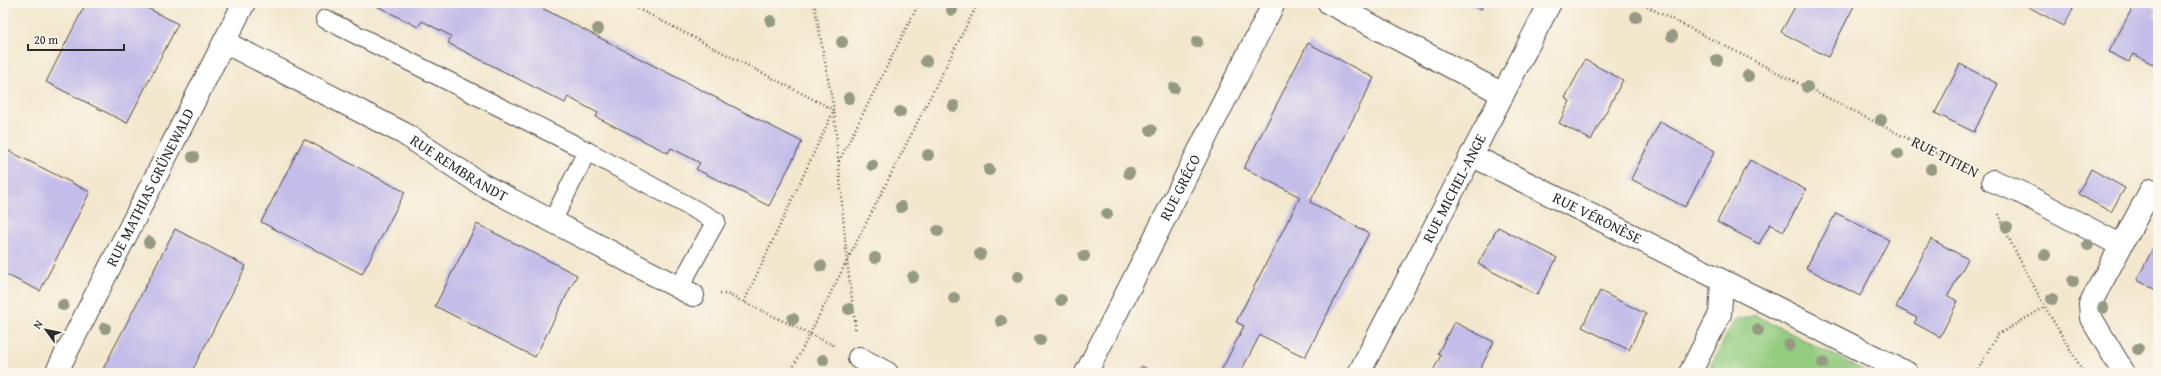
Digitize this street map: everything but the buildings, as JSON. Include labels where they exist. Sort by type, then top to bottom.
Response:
[{"type":"street","name":"RUE MATHIAS GRÜNEWALD","points":[[56,373],[244,3]]},
{"type":"street","name":"RUE GRÉCO","points":[[1086,373],[1274,3]]},
{"type":"street","points":[[1329,3],[1503,94]]},
{"type":"street","name":"RUE MICHEL-ANGE","points":[[1359,373],[1550,3]]},
{"type":"street","name":"RUE REMBRANDT","points":[[224,42],[403,133],[481,184],[686,291]]},
{"type":"street","name":"RUE VÉRONÈSE","points":[[1471,154],[1722,282],[1907,373]]},
{"type":"street","name":"RUE TITIEN","points":[[1993,181],[2020,192],[2120,245]]},
{"type":"street","points":[[2124,373],[2091,318],[2090,304],[2120,245],[2151,190]]},
{"type":"street","points":[[1690,373],[1720,314],[1722,282]]},
{"type":"street","points":[[859,358],[887,373]]},
{"type":"lane","points":[[325,19],[587,151],[716,220],[686,291]]},
{"type":"lane","points":[[552,222],[587,151]]},
{"type":"path","points":[[627,3],[834,110]]},
{"type":"path","points":[[638,8],[640,3]]},
{"type":"path","points":[[814,3],[834,110],[847,261],[859,358]]},
{"type":"path","points":[[839,162],[919,3]]},
{"type":"path","points":[[790,373],[978,3]]},
{"type":"path","name":"RUE TITIEN","points":[[1640,3],[1993,181]]},
{"type":"path","points":[[744,302],[834,110]]},
{"type":"path","points":[[1993,181],[2001,220],[2044,307],[2084,373]]},
{"type":"path","points":[[686,291],[728,294],[859,358]]},
{"type":"path","points":[[1976,373],[1997,336],[2044,307]]},
{"type":"green space","points":[[1755,315],[1869,373],[1707,373],[1734,321]]}]
